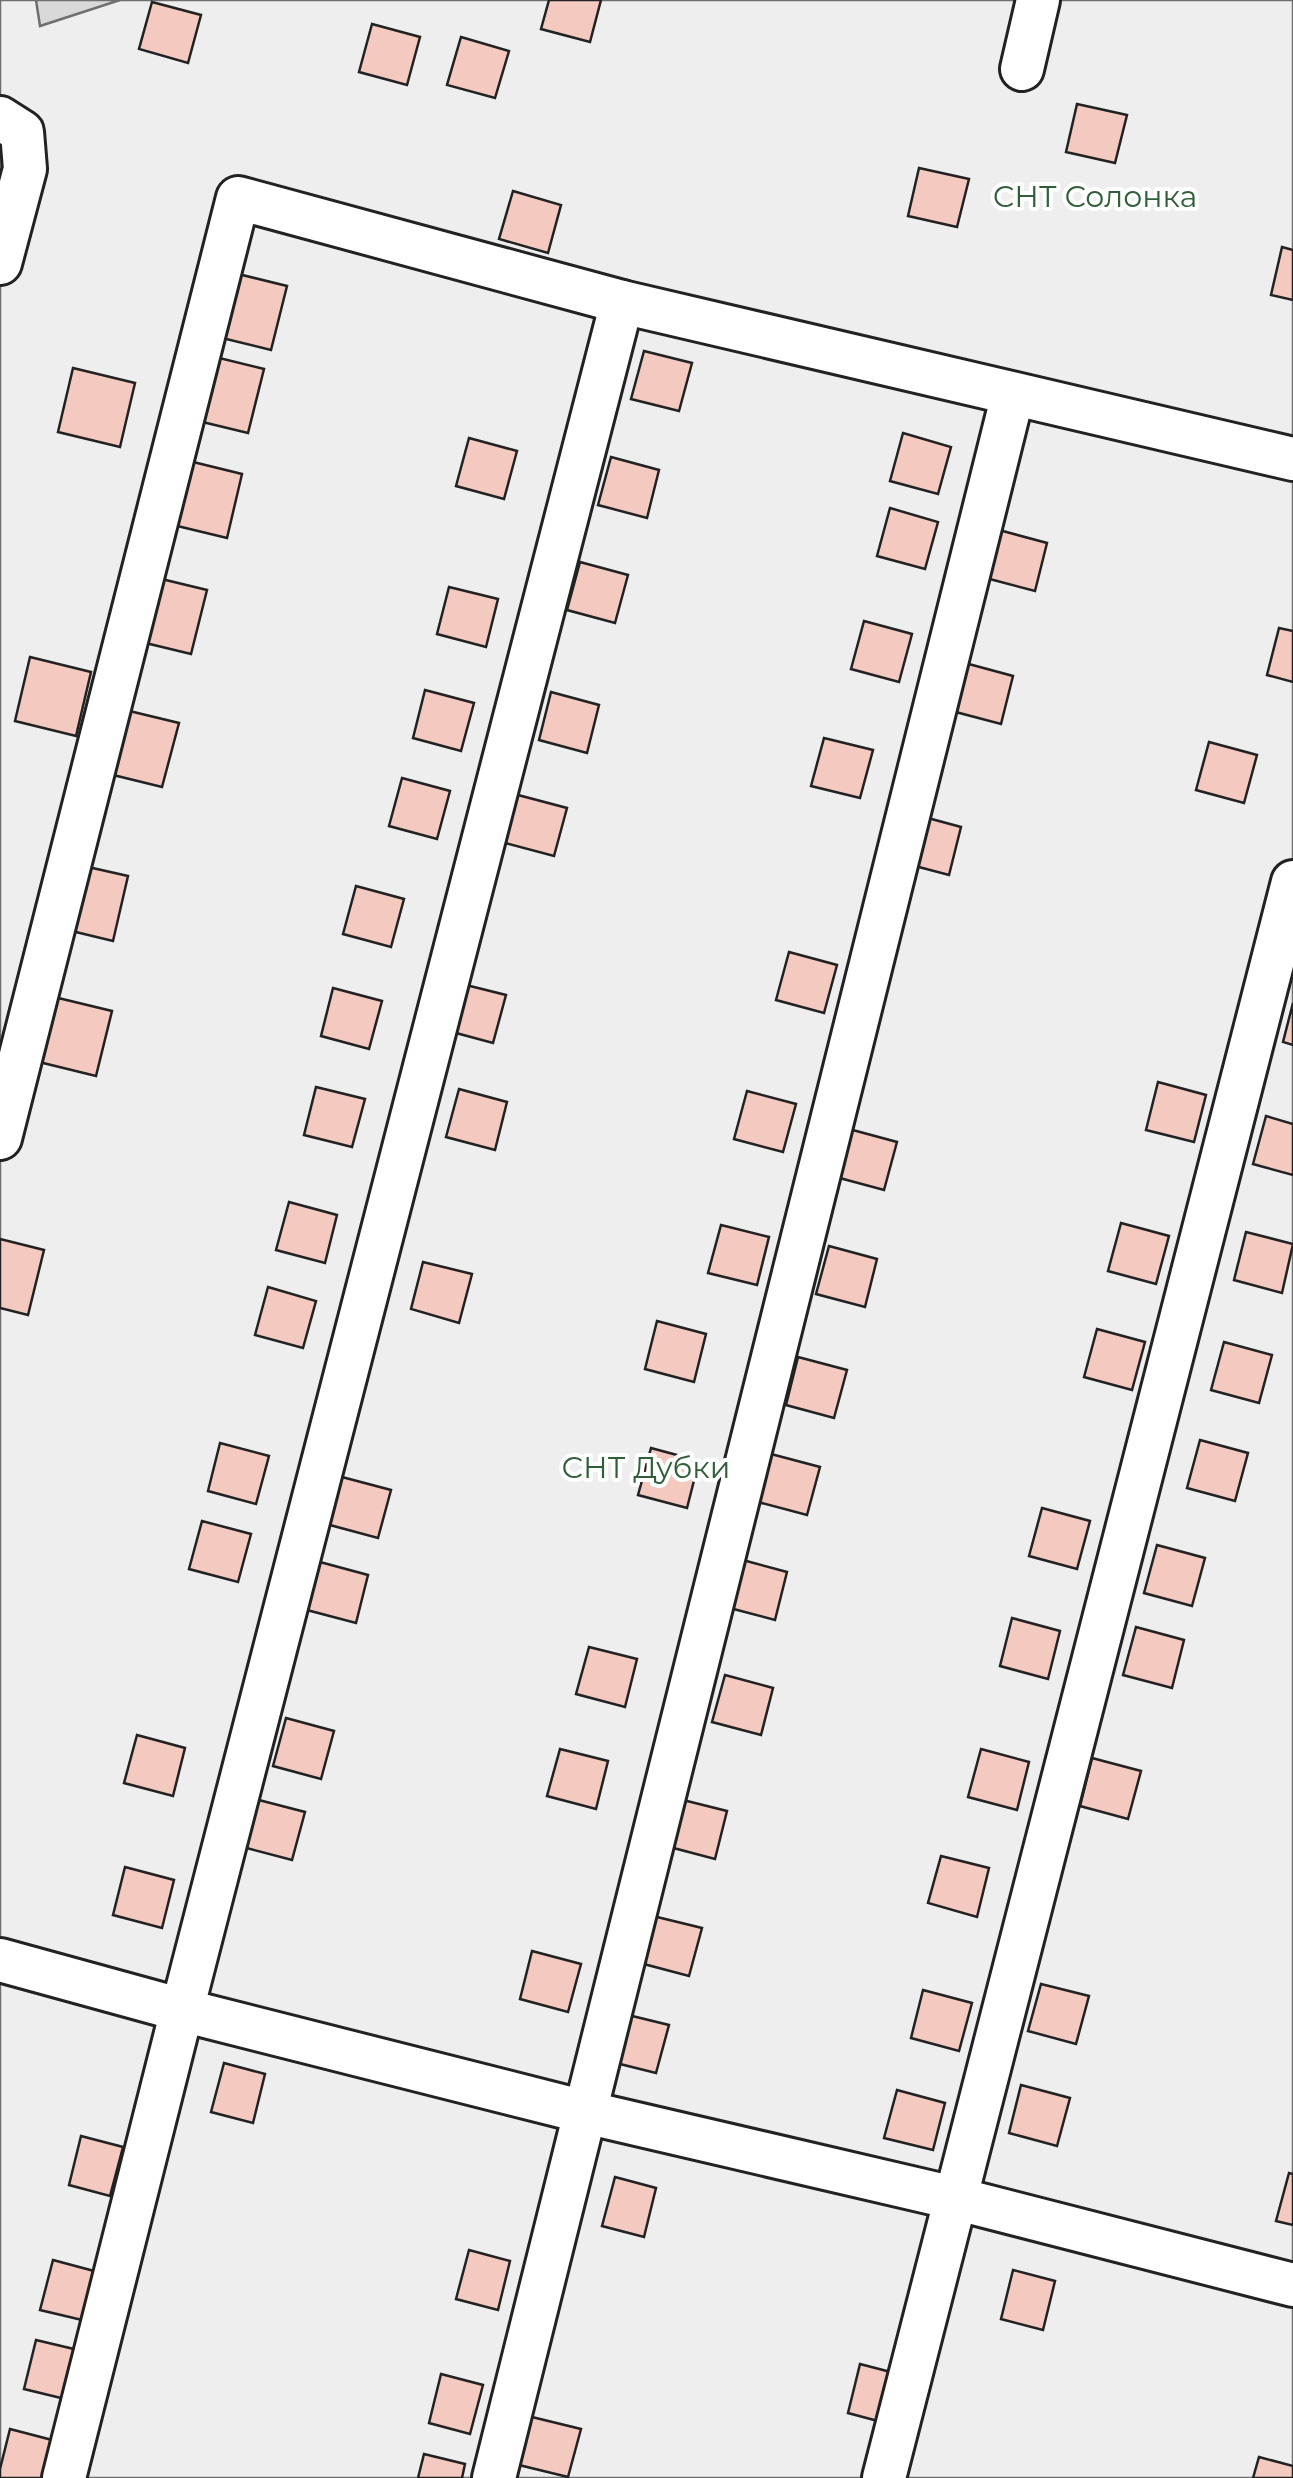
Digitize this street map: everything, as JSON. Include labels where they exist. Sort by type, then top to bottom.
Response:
[{"type":"street","points":[[1022,69],[1038,0]]},
{"type":"street","points":[[0,118],[22,132],[25,170],[0,263]]},
{"type":"street","points":[[0,1138],[238,198],[622,302],[1293,460]]},
{"type":"street","points":[[64,2478],[622,302]]},
{"type":"street","points":[[494,2478],[1013,394]]},
{"type":"street","points":[[884,2478],[1293,882]]},
{"type":"street","points":[[0,1960],[585,2112],[954,2198],[1293,2285]]},
{"type":"green space","name":"СНТ Дубки","points":[[0,0],[1293,0],[1293,2478],[0,2478]]},
{"type":"shaded area","points":[[36,0],[120,0],[40,26]]},
{"type":"building","points":[[549,0],[601,0],[590,42],[541,29]]},
{"type":"building","points":[[152,2],[201,15],[188,63],[139,49]]},
{"type":"building","points":[[372,24],[420,37],[407,85],[359,72]]},
{"type":"building","points":[[461,37],[509,51],[495,98],[447,85]]},
{"type":"building","points":[[1077,104],[1127,115],[1115,163],[1066,152]]},
{"type":"building","points":[[919,168],[969,179],[957,227],[908,216]]},
{"type":"building","points":[[513,191],[561,205],[548,253],[499,239]]},
{"type":"building","points":[[1282,247],[1293,250],[1293,300],[1271,295]]},
{"type":"building","points":[[226,271],[287,286],[271,350],[210,335]]},
{"type":"building","points":[[644,351],[692,363],[679,411],[631,399]]},
{"type":"building","points":[[203,354],[264,369],[248,433],[186,418]]},
{"type":"building","points":[[73,368],[135,383],[120,447],[58,432]]},
{"type":"building","points":[[903,433],[951,447],[938,494],[890,481]]},
{"type":"building","points":[[469,438],[517,451],[504,499],[456,486]]},
{"type":"building","points":[[611,457],[659,470],[647,518],[598,505]]},
{"type":"building","points":[[181,459],[242,474],[227,538],[165,523]]},
{"type":"building","points":[[890,508],[938,522],[925,569],[877,556]]},
{"type":"building","points":[[999,530],[1047,543],[1035,591],[986,578]]},
{"type":"building","points":[[580,562],[628,575],[615,623],[567,610]]},
{"type":"building","points":[[145,575],[207,590],[191,654],[129,639]]},
{"type":"building","points":[[449,587],[498,599],[486,647],[437,634]]},
{"type":"building","points":[[864,621],[912,634],[899,682],[851,669]]},
{"type":"building","points":[[1279,628],[1293,631],[1293,682],[1267,675]]},
{"type":"building","points":[[30,657],[91,672],[76,736],[15,721]]},
{"type":"building","points":[[965,663],[1013,676],[1001,724],[952,711]]},
{"type":"building","points":[[425,690],[474,703],[461,751],[413,738]]},
{"type":"building","points":[[551,692],[599,705],[587,753],[539,740]]},
{"type":"building","points":[[117,708],[179,723],[162,787],[101,772]]},
{"type":"building","points":[[824,738],[873,750],[860,798],[811,786]]},
{"type":"building","points":[[1209,742],[1257,755],[1244,803],[1196,790]]},
{"type":"building","points":[[402,778],[450,791],[437,839],[389,826]]},
{"type":"building","points":[[518,795],[567,808],[554,856],[505,843]]},
{"type":"building","points":[[913,814],[961,827],[949,875],[900,862]]},
{"type":"building","points":[[66,862],[128,876],[113,941],[51,926]]},
{"type":"building","points":[[356,886],[404,899],[391,947],[343,934]]},
{"type":"building","points":[[789,952],[837,965],[824,1013],[776,1000]]},
{"type":"building","points":[[458,983],[506,995],[493,1043],[445,1030]]},
{"type":"building","points":[[333,988],[382,1001],[369,1049],[321,1036]]},
{"type":"building","points":[[50,996],[112,1011],[96,1076],[35,1061]]},
{"type":"building","points":[[1293,1003],[1293,1045],[1283,1042]]},
{"type":"building","points":[[1158,1082],[1206,1095],[1194,1142],[1146,1130]]},
{"type":"building","points":[[316,1087],[365,1099],[352,1147],[304,1135]]},
{"type":"building","points":[[459,1089],[507,1102],[495,1150],[446,1137]]},
{"type":"building","points":[[747,1091],[796,1104],[783,1152],[734,1139]]},
{"type":"building","points":[[1266,1116],[1293,1124],[1293,1175],[1253,1164]]},
{"type":"building","points":[[849,1129],[897,1142],[884,1190],[836,1177]]},
{"type":"building","points":[[289,1202],[337,1215],[325,1263],[276,1250]]},
{"type":"building","points":[[1121,1223],[1169,1236],[1156,1284],[1108,1271]]},
{"type":"building","points":[[721,1225],[769,1237],[757,1285],[708,1273]]},
{"type":"building","points":[[1246,1232],[1293,1244],[1282,1293],[1234,1280]]},
{"type":"building","points":[[0,1239],[44,1250],[28,1315],[0,1308]]},
{"type":"building","points":[[829,1246],[877,1259],[865,1307],[816,1294]]},
{"type":"building","points":[[423,1262],[472,1274],[459,1323],[411,1309]]},
{"type":"building","points":[[268,1287],[316,1301],[303,1348],[255,1335]]},
{"type":"building","points":[[657,1321],[706,1334],[694,1382],[645,1369]]},
{"type":"building","points":[[1097,1329],[1145,1342],[1132,1390],[1084,1377]]},
{"type":"building","points":[[1224,1342],[1272,1355],[1259,1403],[1211,1390]]},
{"type":"building","points":[[798,1357],[847,1370],[834,1418],[786,1405]]},
{"type":"building","points":[[1200,1440],[1248,1453],[1235,1501],[1187,1488]]},
{"type":"building","points":[[220,1443],[269,1456],[256,1504],[208,1491]]},
{"type":"building","points":[[651,1448],[699,1461],[687,1508],[638,1495]]},
{"type":"building","points":[[771,1454],[820,1467],[807,1515],[758,1502]]},
{"type":"building","points":[[342,1477],[391,1490],[378,1538],[330,1525]]},
{"type":"building","points":[[1042,1508],[1090,1521],[1077,1569],[1029,1556]]},
{"type":"building","points":[[202,1521],[251,1534],[238,1582],[189,1569]]},
{"type":"building","points":[[1157,1545],[1205,1558],[1192,1606],[1144,1593]]},
{"type":"building","points":[[739,1559],[787,1572],[775,1620],[726,1607]]},
{"type":"building","points":[[320,1562],[368,1575],[356,1623],[307,1610]]},
{"type":"building","points":[[1012,1618],[1060,1631],[1048,1679],[1000,1666]]},
{"type":"building","points":[[1136,1627],[1184,1640],[1172,1688],[1123,1675]]},
{"type":"building","points":[[589,1647],[637,1659],[625,1707],[576,1694]]},
{"type":"building","points":[[725,1675],[773,1688],[761,1735],[712,1722]]},
{"type":"building","points":[[286,1718],[334,1731],[321,1779],[273,1766]]},
{"type":"building","points":[[137,1735],[185,1748],[173,1796],[124,1783]]},
{"type":"building","points":[[560,1749],[608,1761],[596,1809],[547,1796]]},
{"type":"building","points":[[981,1749],[1029,1762],[1017,1810],[968,1797]]},
{"type":"building","points":[[1092,1758],[1141,1771],[1128,1819],[1080,1806]]},
{"type":"building","points":[[255,1799],[305,1812],[292,1860],[243,1847]]},
{"type":"building","points":[[679,1799],[727,1811],[715,1859],[666,1846]]},
{"type":"building","points":[[941,1856],[989,1868],[977,1917],[928,1903]]},
{"type":"building","points":[[125,1867],[174,1880],[162,1928],[113,1915]]},
{"type":"building","points":[[653,1916],[702,1928],[689,1976],[640,1963]]},
{"type":"building","points":[[532,1951],[581,1964],[568,2012],[520,1999]]},
{"type":"building","points":[[1041,1984],[1089,1996],[1076,2044],[1028,2031]]},
{"type":"building","points":[[923,1990],[972,2003],[959,2051],[911,2038]]},
{"type":"building","points":[[620,2013],[669,2025],[656,2073],[608,2061]]},
{"type":"building","points":[[224,2063],[265,2074],[253,2123],[211,2112]]},
{"type":"building","points":[[1021,2085],[1070,2098],[1057,2146],[1009,2133]]},
{"type":"building","points":[[897,2090],[945,2103],[933,2150],[884,2138]]},
{"type":"building","points":[[81,2136],[123,2147],[110,2196],[69,2185]]},
{"type":"building","points":[[1289,2173],[1293,2174],[1293,2225],[1276,2221]]},
{"type":"building","points":[[615,2177],[656,2188],[644,2237],[602,2226]]},
{"type":"building","points":[[469,2250],[510,2261],[498,2310],[456,2299]]},
{"type":"building","points":[[53,2260],[94,2271],[82,2320],[40,2310]]},
{"type":"building","points":[[1013,2270],[1055,2281],[1043,2330],[1001,2319]]},
{"type":"building","points":[[36,2340],[78,2350],[65,2399],[24,2389]]},
{"type":"building","points":[[860,2364],[902,2375],[889,2424],[848,2413]]},
{"type":"building","points":[[441,2374],[483,2385],[470,2434],[429,2423]]},
{"type":"building","points":[[532,2417],[581,2429],[568,2477],[519,2465]]},
{"type":"building","points":[[10,2429],[52,2440],[42,2478],[0,2478]]},
{"type":"building","points":[[424,2454],[465,2464],[462,2478],[418,2478]]},
{"type":"building","points":[[1259,2457],[1293,2466],[1293,2478],[1253,2478]]},
{"type":"park label","name":"СНТ Солонка","points":[[1095,197]]}]
